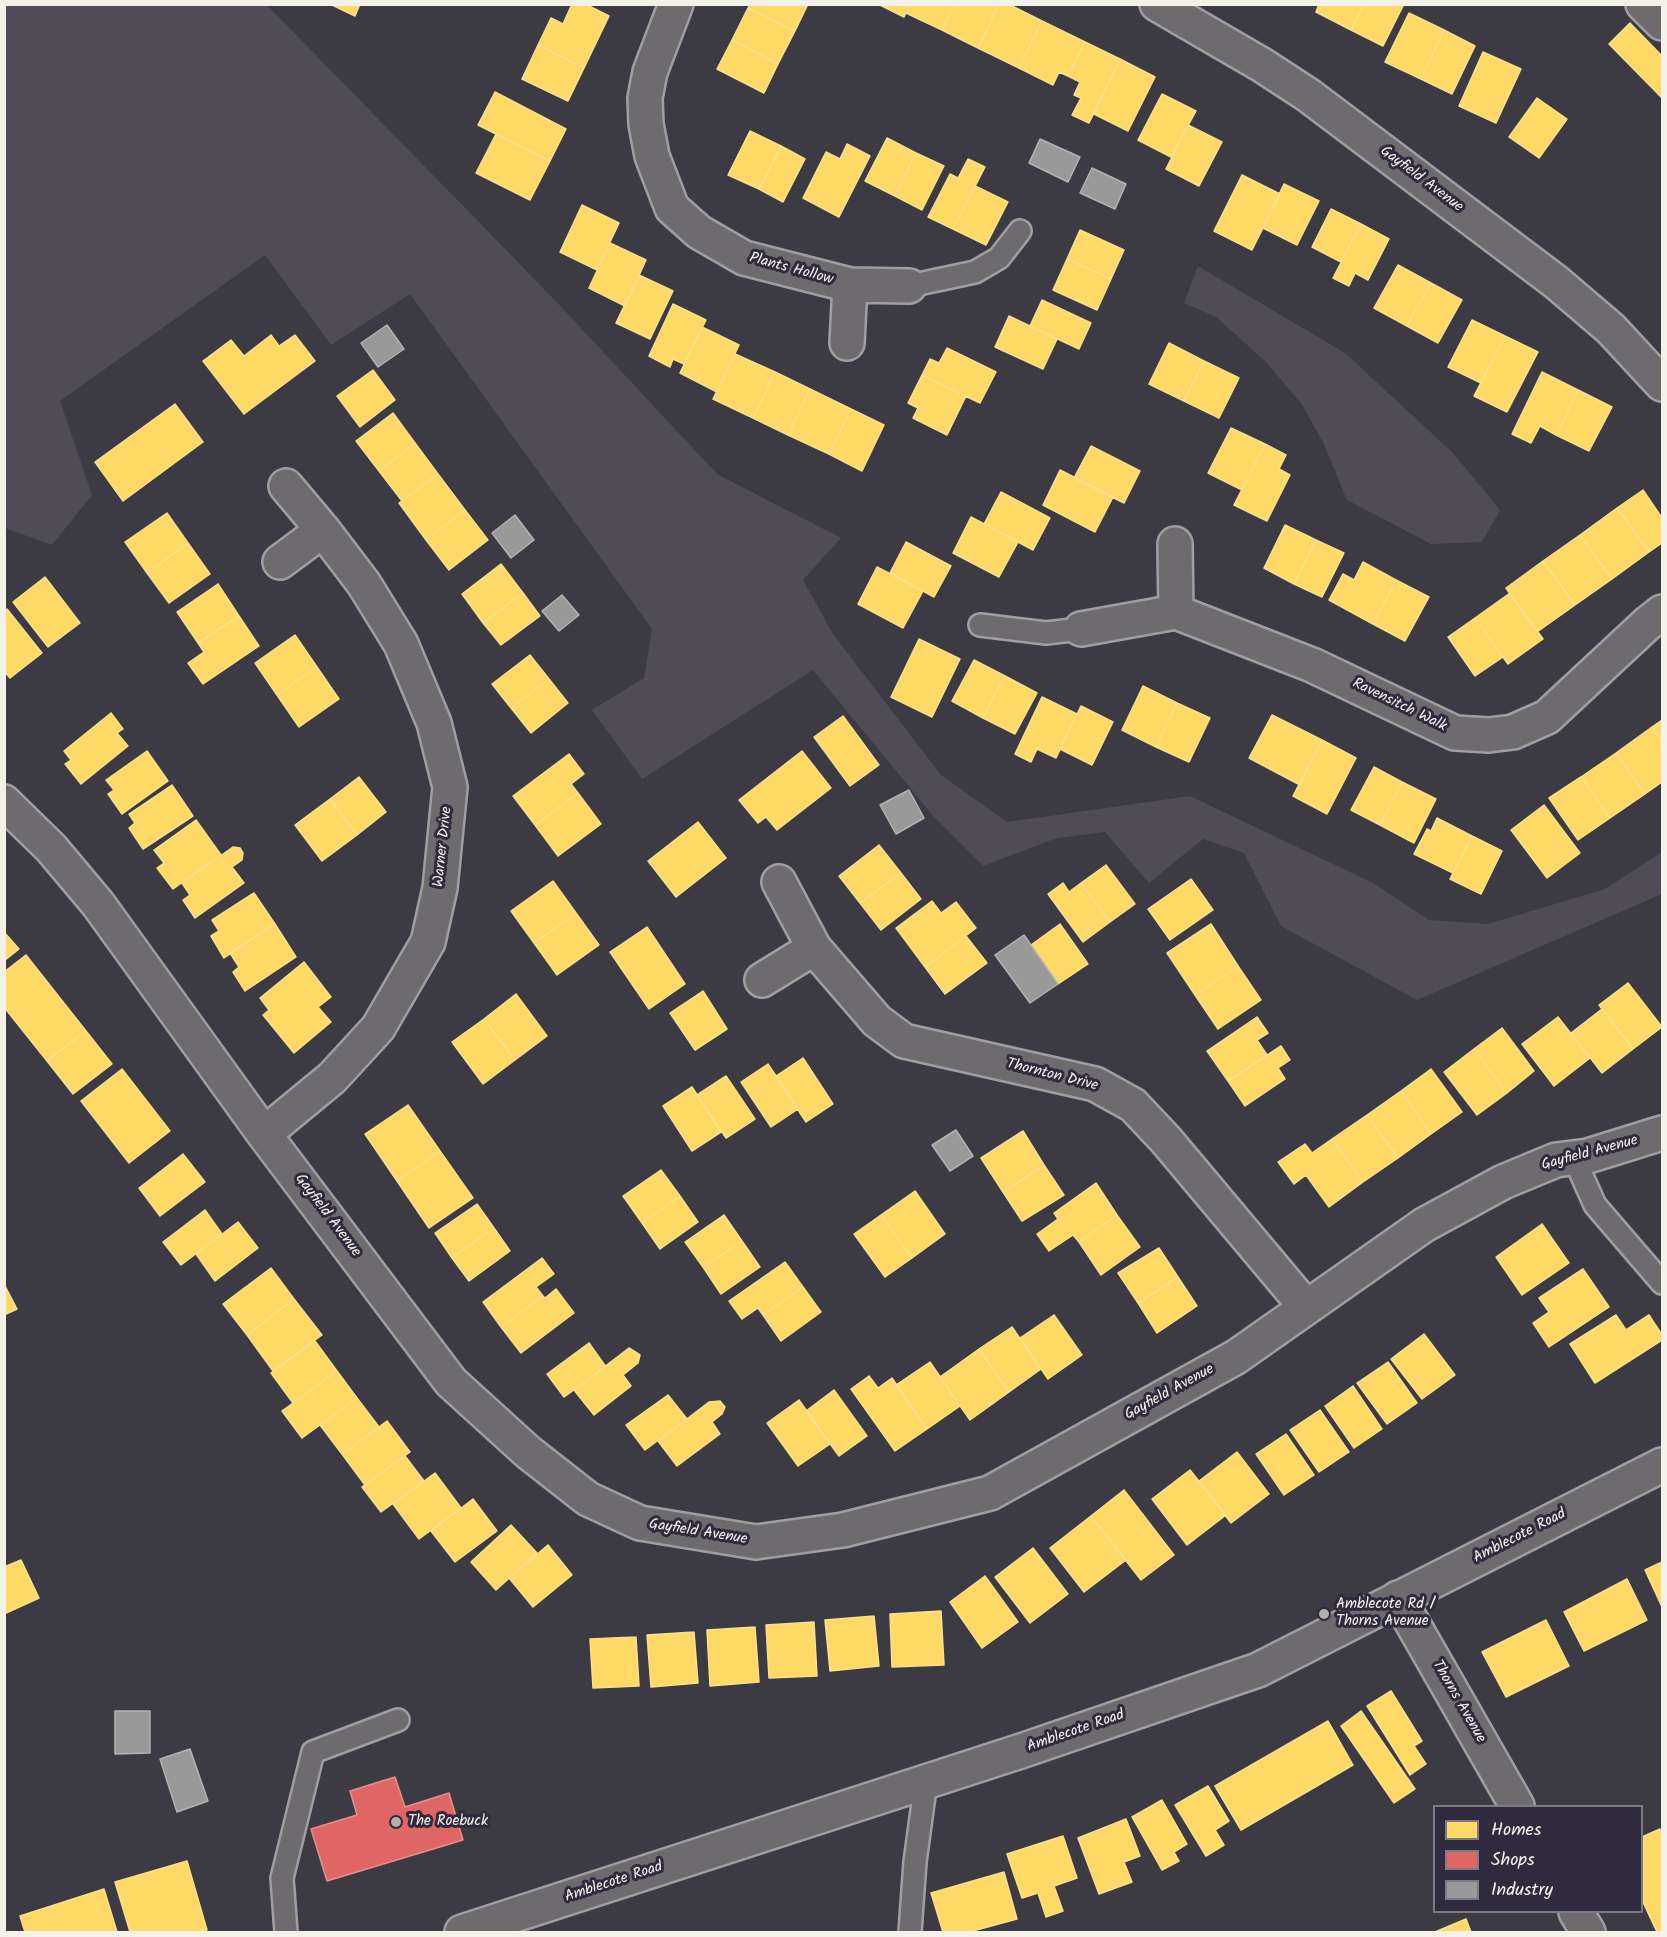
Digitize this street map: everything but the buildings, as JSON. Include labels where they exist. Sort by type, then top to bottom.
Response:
[{"type":"street","name":"Plants Hollow","points":[[676,4],[650,72],[645,98],[651,156],[672,208],[699,232],[744,258],[850,285],[909,286]]},
{"type":"street","name":"Gayfield Avenue","points":[[1157,4],[1262,65],[1308,95],[1557,282],[1611,329],[1662,384]]},
{"type":"street","points":[[1643,4],[1662,23]]},
{"type":"street","name":"Plants Hollow","points":[[847,343],[850,285]]},
{"type":"street","name":"Warner Drive","points":[[264,1134],[332,1078],[378,1028],[428,942],[440,888],[450,787],[434,723],[401,644],[364,584],[286,486]]},
{"type":"street","points":[[280,562],[323,530]]},
{"type":"street","points":[[1081,629],[1176,612],[1174,544]]},
{"type":"street","name":"Ravensitch Walk","points":[[1176,612],[1312,665],[1455,733],[1489,735],[1513,732],[1547,717],[1662,612]]},
{"type":"street","name":"Gayfield Avenue","points":[[4,802],[51,848],[98,904],[264,1134],[451,1382],[528,1452],[588,1499],[640,1523],[756,1542],[843,1530],[990,1493],[1236,1357],[1424,1225],[1503,1182],[1556,1160],[1588,1156],[1662,1133]]},
{"type":"street","name":"Thornton Drive","points":[[779,882],[814,948],[877,1021],[904,1041],[1095,1084],[1133,1105],[1166,1140],[1306,1307]]},
{"type":"street","points":[[762,980],[814,948]]},
{"type":"street","name":"Amblecote Road","points":[[462,1932],[1258,1670],[1662,1465]]},
{"type":"street","name":"Thorns Avenue","points":[[1398,1598],[1516,1805]]},
{"type":"street","points":[[1577,1913],[1588,1932]]},
{"type":"lane","points":[[909,286],[975,272],[999,258],[1020,231]]},
{"type":"lane","points":[[980,625],[1046,633],[1081,629]]},
{"type":"lane","points":[[1574,1158],[1595,1205],[1662,1283]]},
{"type":"lane","points":[[286,1932],[282,1878],[313,1752],[398,1720]]},
{"type":"lane","points":[[910,1932],[915,1862],[926,1781]]},
{"type":"shaded area","points":[[4,5],[267,5],[551,296],[717,474],[841,538],[803,580],[833,634],[941,775],[1007,822],[1190,796],[1373,883],[1429,920],[1488,924],[1605,889],[1662,852],[1662,894],[1417,1000],[1281,926],[1244,853],[1203,839],[1149,883],[1105,832],[1057,838],[983,866],[934,817],[813,670],[642,779],[592,710],[644,678],[652,629],[410,294],[331,345],[265,255],[60,401],[92,495],[52,545],[5,528]]},
{"type":"shaded area","points":[[1198,266],[1345,353],[1453,453],[1500,510],[1482,542],[1431,544],[1347,500],[1323,442],[1301,403],[1265,361],[1216,317],[1184,303]]},
{"type":"place","name":"Amblecote Rd / Thorns Avenue","points":[[1324,1614]]},
{"type":"place","name":"The Roebuck","points":[[396,1822]]}]
